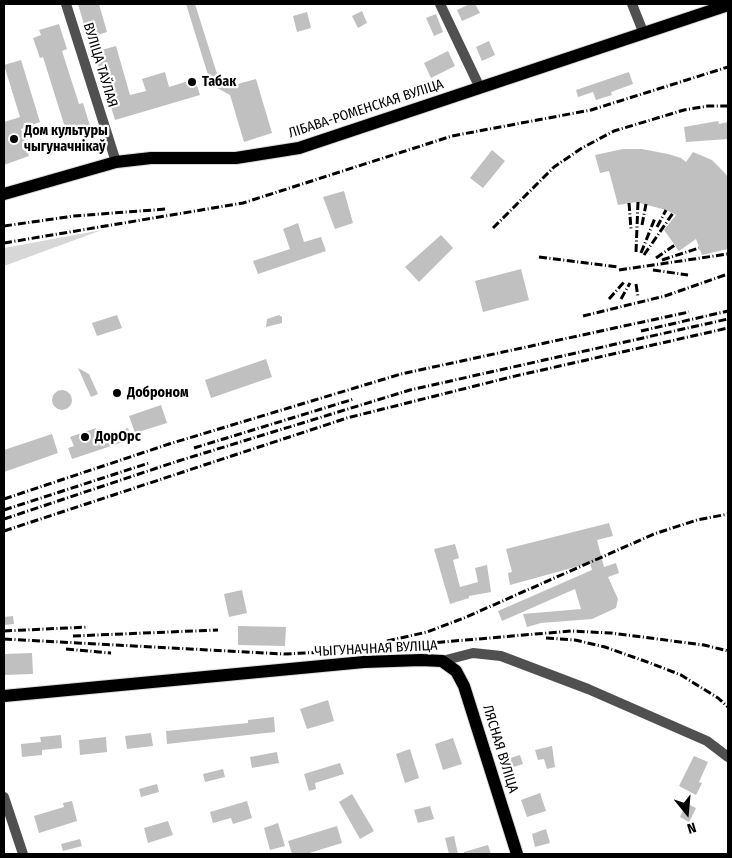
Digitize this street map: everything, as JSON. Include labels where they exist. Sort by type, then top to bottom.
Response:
[{"type":"main road","name":"ЛІБАВА-РОМЕНСКАЯ ВУЛІЦА","points":[[4,194],[116,162],[151,158],[236,158],[300,148],[728,5]]},
{"type":"main road","name":"ЧЫГУНАЧНАЯ ВУЛІЦА","points":[[4,696],[364,662],[442,661]]},
{"type":"main road","name":"ЛЯСНАЯ ВУЛІЦА","points":[[442,661],[456,671],[464,686],[517,854]]},
{"type":"street","name":"ВУЛІЦА ТАЎЛАЯ","points":[[66,4],[116,162]]},
{"type":"street","points":[[440,4],[480,88]]},
{"type":"street","points":[[632,4],[644,34]]},
{"type":"street","name":"ЧЫГУНАЧНАЯ ВУЛІЦА","points":[[442,661],[473,653],[501,656],[588,689],[707,741],[728,756]]},
{"type":"street","points":[[4,802],[23,854]]},
{"type":"shaded area","points":[[102,230],[4,266],[4,248]]},
{"type":"building","points":[[78,4],[99,4],[107,32],[88,38]]},
{"type":"building","points":[[186,4],[195,4],[219,80],[234,85],[256,79],[272,133],[244,142],[230,95],[199,78],[208,75]]},
{"type":"building","points":[[470,4],[475,4],[480,13],[462,21],[457,10]]},
{"type":"building","points":[[362,11],[367,23],[358,28],[352,16]]},
{"type":"building","points":[[307,12],[311,28],[297,32],[293,16]]},
{"type":"building","points":[[436,14],[443,32],[434,36],[426,18]]},
{"type":"building","points":[[59,24],[67,49],[62,51],[79,104],[83,103],[90,126],[67,134],[43,57],[40,58],[33,38],[41,35],[39,30]]},
{"type":"building","points":[[489,41],[495,55],[482,61],[476,47]]},
{"type":"building","points":[[116,46],[130,95],[146,91],[142,79],[165,72],[169,87],[195,79],[200,95],[115,120],[94,52]]},
{"type":"building","points":[[448,51],[455,66],[431,78],[424,63]]},
{"type":"building","points":[[21,60],[40,122],[21,129],[29,156],[4,165],[4,122],[20,117],[4,65]]},
{"type":"building","points":[[629,72],[633,84],[611,92],[612,95],[596,100],[593,92],[578,97],[576,90]]},
{"type":"building","points":[[718,121],[719,124],[728,122],[728,139],[686,142],[684,127]]},
{"type":"building","points":[[623,149],[642,149],[668,154],[681,158],[686,162],[693,152],[712,160],[728,177],[728,249],[702,255],[696,239],[679,251],[664,230],[676,215],[666,210],[636,202],[618,205],[609,171],[600,173],[595,155]]},
{"type":"building","points":[[492,150],[505,161],[483,188],[470,178]]},
{"type":"building","points":[[344,191],[353,223],[335,229],[323,197]]},
{"type":"building","points":[[298,223],[304,242],[321,237],[326,251],[258,274],[253,261],[290,249],[283,229]]},
{"type":"building","points":[[441,235],[453,248],[419,282],[405,267]]},
{"type":"building","points":[[521,269],[529,300],[483,312],[475,281]]},
{"type":"building","points":[[117,315],[122,328],[97,336],[92,323]]},
{"type":"building","points":[[279,315],[282,317],[282,323],[266,327],[267,319]]},
{"type":"building","points":[[266,359],[272,377],[211,398],[205,380]]},
{"type":"building","points":[[78,368],[89,374],[98,394],[91,397]]},
{"type":"building","points":[[62,390],[69,393],[72,400],[69,407],[62,410],[55,407],[52,400],[55,393]]},
{"type":"building","points":[[161,405],[167,423],[135,433],[129,416]]},
{"type":"building","points":[[96,428],[99,437],[128,428],[132,439],[72,459],[68,448],[74,446],[70,437]]},
{"type":"building","points":[[52,434],[58,453],[4,472],[4,450]]},
{"type":"building","points":[[609,523],[613,536],[597,540],[604,567],[616,563],[619,573],[608,577],[618,599],[616,608],[592,619],[541,623],[527,627],[523,614],[581,609],[575,589],[502,621],[498,611],[592,570],[590,563],[510,585],[508,573],[512,572],[506,549]]},
{"type":"building","points":[[455,544],[459,558],[453,560],[460,587],[478,582],[475,568],[487,565],[491,592],[469,596],[469,598],[450,604],[434,549]]},
{"type":"building","points":[[242,590],[247,613],[229,617],[224,594]]},
{"type":"building","points":[[13,616],[14,624],[4,625],[4,617]]},
{"type":"building","points":[[238,626],[286,627],[285,646],[238,645]]},
{"type":"building","points":[[32,653],[33,674],[4,675],[4,654]]},
{"type":"building","points":[[328,700],[334,721],[307,729],[300,709]]},
{"type":"building","points":[[274,717],[275,732],[167,744],[166,731],[248,723],[248,720]]},
{"type":"building","points":[[151,733],[153,746],[127,749],[125,736]]},
{"type":"building","points":[[61,735],[62,748],[42,750],[42,755],[22,757],[21,744],[41,742],[40,737]]},
{"type":"building","points":[[106,737],[107,752],[80,755],[79,740]]},
{"type":"building","points":[[453,738],[462,764],[443,770],[435,744]]},
{"type":"building","points":[[552,746],[555,767],[547,769],[544,759],[538,760],[535,750]]},
{"type":"building","points":[[410,749],[419,778],[405,783],[396,754]]},
{"type":"building","points":[[277,752],[279,763],[252,768],[250,757]]},
{"type":"building","points":[[520,755],[523,764],[507,769],[504,760]]},
{"type":"building","points":[[694,756],[708,762],[699,782],[702,783],[696,795],[679,786]]},
{"type":"building","points":[[340,763],[344,774],[315,783],[316,789],[309,791],[304,774]]},
{"type":"building","points":[[223,769],[225,777],[205,782],[203,774]]},
{"type":"building","points":[[157,784],[159,792],[141,797],[139,789]]},
{"type":"building","points":[[540,793],[546,811],[527,817],[521,800]]},
{"type":"building","points":[[352,794],[374,831],[360,839],[339,802]]},
{"type":"building","points":[[72,801],[77,821],[39,833],[34,816],[64,807],[63,803]]},
{"type":"building","points":[[247,801],[252,818],[233,824],[231,818],[213,823],[210,812]]},
{"type":"building","points":[[686,803],[696,808],[689,822],[680,817]]},
{"type":"building","points":[[430,806],[434,819],[418,823],[414,810]]},
{"type":"building","points":[[168,821],[173,835],[148,843],[144,828]]},
{"type":"building","points":[[278,823],[285,846],[270,850],[264,828]]},
{"type":"building","points":[[337,826],[342,843],[306,854],[292,854],[288,841]]},
{"type":"building","points":[[546,829],[550,843],[535,847],[532,834]]},
{"type":"building","points":[[454,836],[458,854],[449,854],[445,838]]},
{"type":"building","points":[[80,839],[82,846],[63,851],[61,844]]},
{"type":"building","points":[[488,845],[491,854],[464,854],[464,852]]},
{"type":"railway","points":[[4,243],[243,203],[452,136],[591,110],[728,67]]},
{"type":"railway","points":[[493,228],[554,167],[582,148],[614,131],[684,110],[708,106],[728,106]]},
{"type":"railway","points":[[636,252],[638,202]]},
{"type":"railway","points":[[629,203],[631,229]]},
{"type":"railway","points":[[642,225],[646,204]]},
{"type":"railway","points":[[4,226],[74,216],[166,209]]},
{"type":"railway","points":[[657,227],[666,210]]},
{"type":"railway","points":[[644,255],[673,213]]},
{"type":"railway","points":[[641,253],[655,218]]},
{"type":"railway","points":[[656,258],[675,245]]},
{"type":"railway","points":[[662,260],[699,248]]},
{"type":"railway","points":[[619,270],[728,254]]},
{"type":"railway","points":[[539,257],[618,267]]},
{"type":"railway","points":[[653,270],[688,275]]},
{"type":"railway","points":[[583,316],[665,296],[728,274]]},
{"type":"railway","points":[[609,299],[625,281]]},
{"type":"railway","points":[[621,299],[630,283]]},
{"type":"railway","points":[[636,284],[638,297]]},
{"type":"railway","points":[[641,331],[728,311]]},
{"type":"railway","points":[[4,499],[169,444],[401,374],[689,312]]},
{"type":"railway","points":[[4,519],[175,462],[410,390],[728,319]]},
{"type":"railway","points":[[4,531],[347,418],[511,377],[728,328]]},
{"type":"railway","points":[[194,448],[354,399]]},
{"type":"railway","points":[[4,510],[149,463]]},
{"type":"railway","points":[[387,641],[427,632],[464,618],[654,534],[697,520],[728,514]]},
{"type":"railway","points":[[4,631],[88,627]]},
{"type":"railway","points":[[73,636],[218,630]]},
{"type":"railway","points":[[4,639],[284,654],[571,631],[611,633],[704,645],[728,651]]},
{"type":"railway","points":[[546,638],[575,640],[605,647],[650,663],[681,675],[718,698],[728,707]]},
{"type":"railway","points":[[66,649],[111,653]]},
{"type":"place","name":"Табак","points":[[192,82]]},
{"type":"place","name":"Дом культуры чыгуначнікаў","points":[[14,139]]},
{"type":"place","name":"Доброном","points":[[117,393]]},
{"type":"place","name":"ДорОрс","points":[[85,437]]}]
